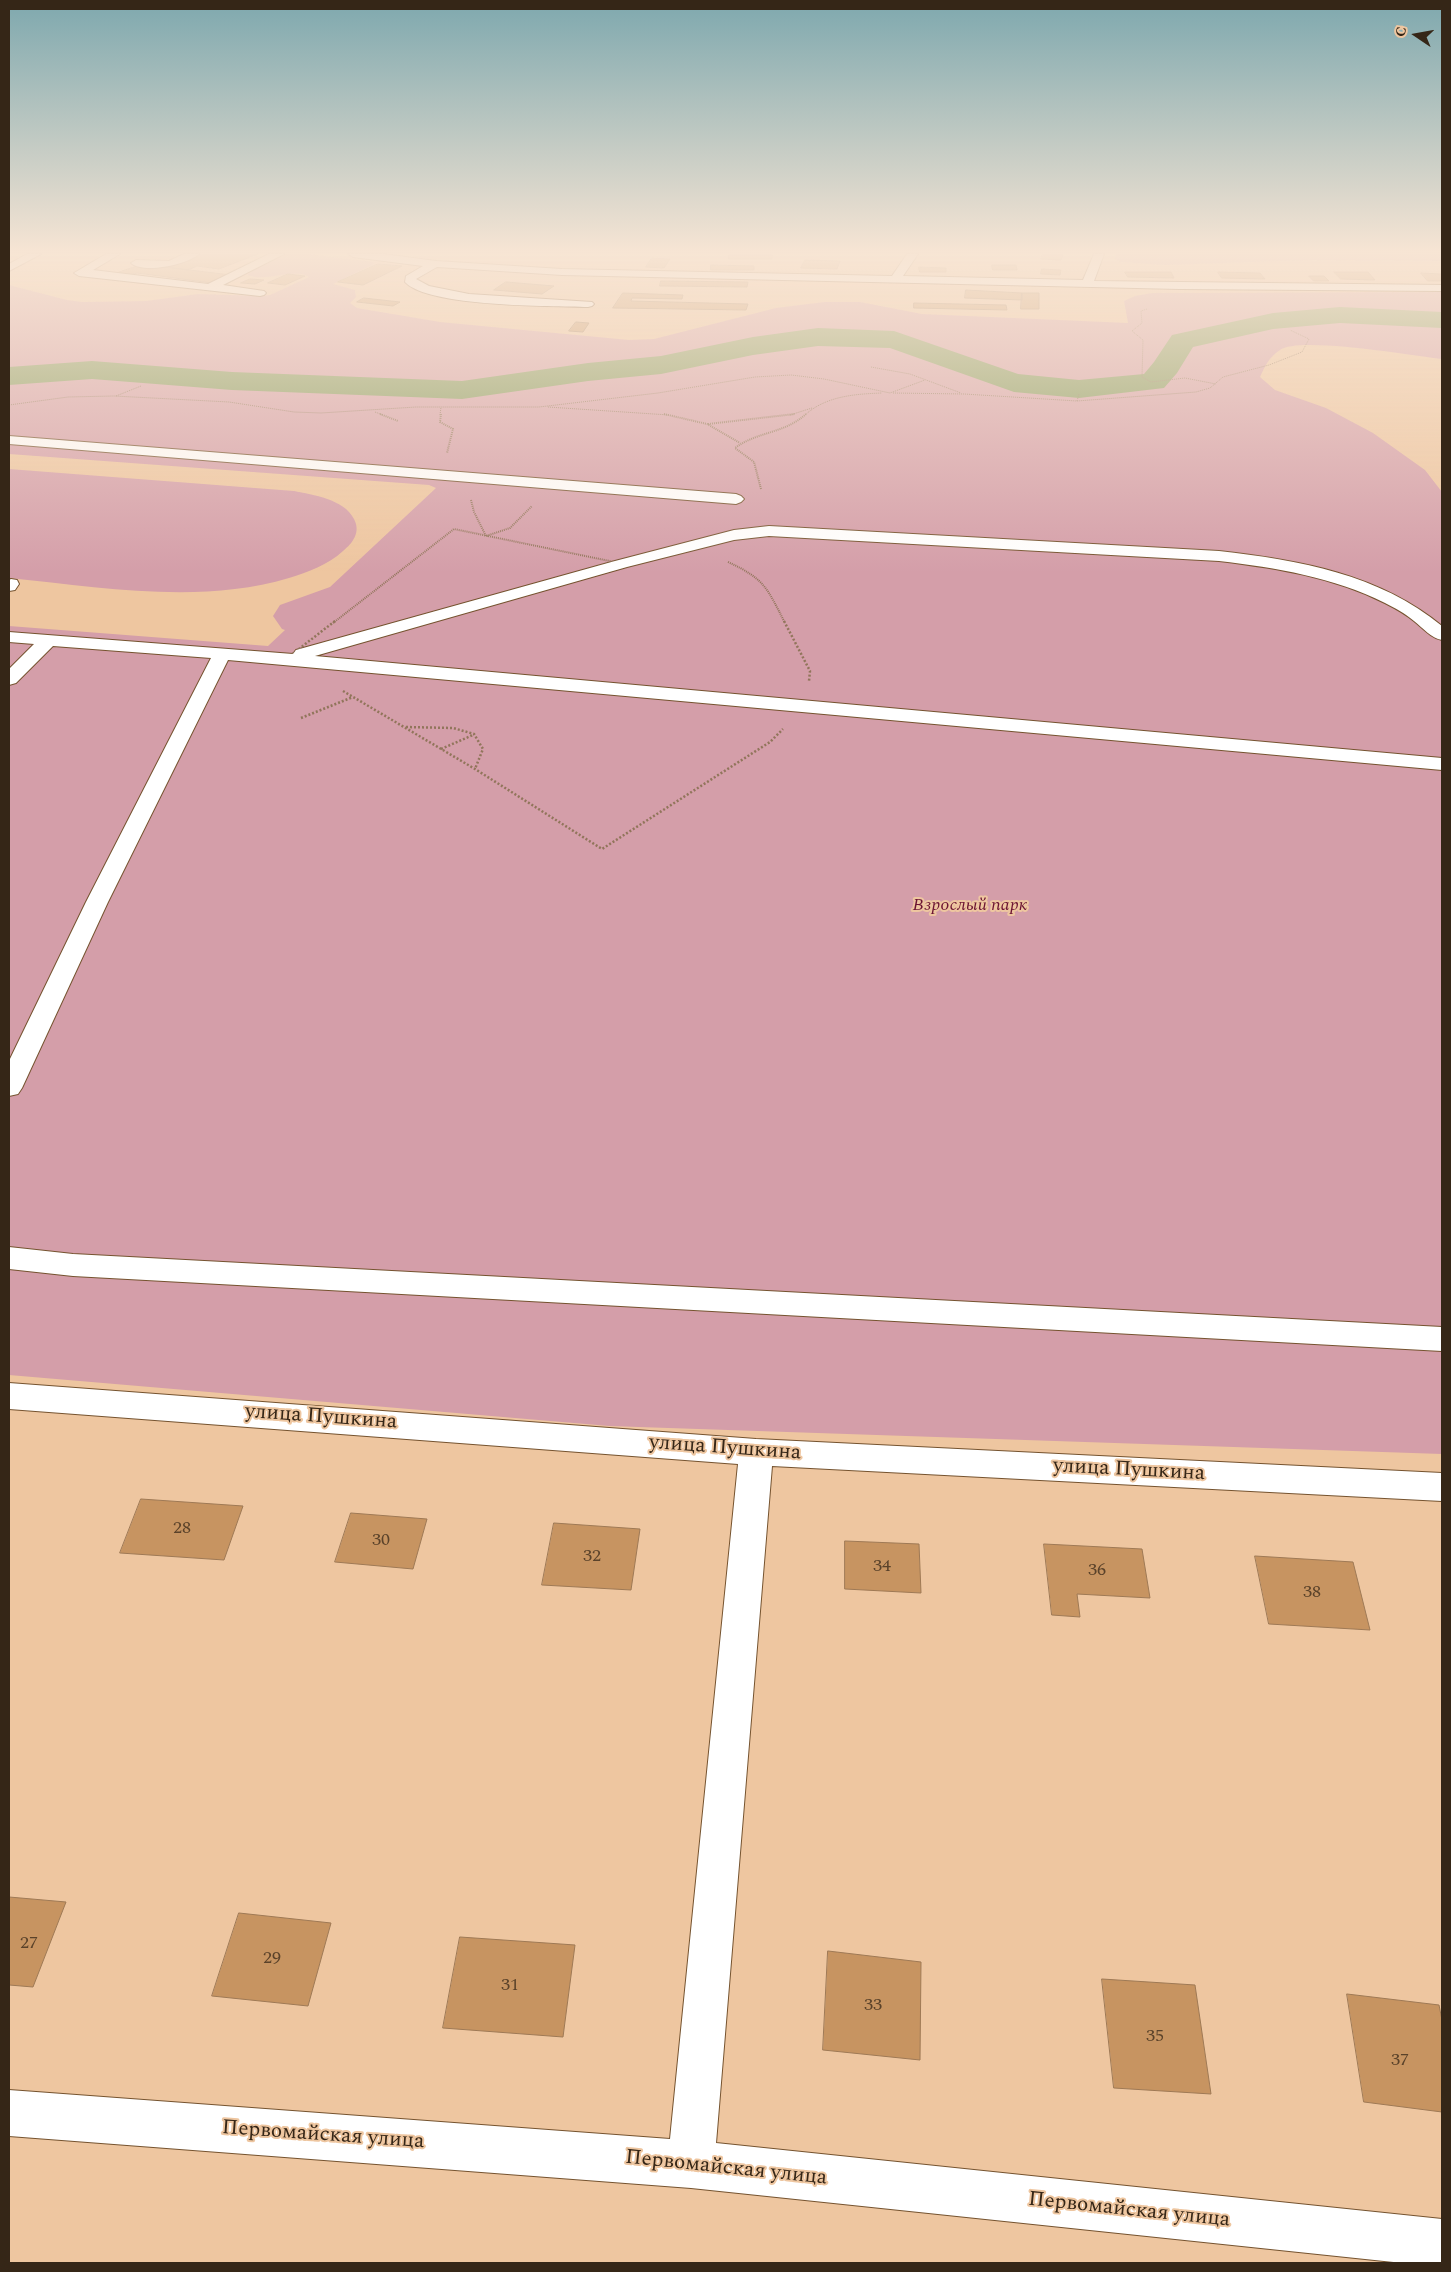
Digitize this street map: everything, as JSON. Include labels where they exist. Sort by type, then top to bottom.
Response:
[{"type":"street","points":[[9,440],[736,499]]},
{"type":"street","points":[[290,661],[621,564],[728,537],[769,531],[1251,559],[1306,570],[1366,587],[1409,609],[1442,635]]},
{"type":"street","points":[[9,637],[222,654],[1442,764]]},
{"type":"street","points":[[9,679],[49,640]]},
{"type":"street","points":[[9,1088],[97,902],[222,654]]},
{"type":"street","points":[[9,1258],[73,1265],[1442,1339]]},
{"type":"street","name":"улица Пушкина","points":[[9,1396],[756,1452],[1442,1487]]},
{"type":"street","points":[[691,2164],[756,1452]]},
{"type":"street","name":"Первомайская улица","points":[[9,2113],[691,2164],[1442,2243]]},
{"type":"path","points":[[1142,360],[1142,377],[1146,381],[1157,382],[1184,378],[1216,384]]},
{"type":"path","points":[[706,424],[792,415],[850,396],[890,393],[964,394],[1077,401],[1196,392],[1216,384],[1223,377],[1282,360]]},
{"type":"path","points":[[871,367],[910,374],[964,394]]},
{"type":"path","points":[[540,407],[658,393],[755,377],[791,375],[824,379],[890,393],[925,380]]},
{"type":"path","points":[[114,396],[141,386]]},
{"type":"path","points":[[1077,401],[1079,394]]},
{"type":"path","points":[[9,405],[68,396],[114,396],[229,402],[294,412],[375,412],[416,407],[540,407],[664,414],[706,424],[740,443]]},
{"type":"path","points":[[769,531],[759,477],[754,462],[735,448],[740,443],[762,433],[788,428],[815,407]]},
{"type":"path","points":[[375,412],[398,421]]},
{"type":"path","points":[[290,661],[454,529],[621,564]]},
{"type":"path","points":[[336,687],[475,769],[602,849],[770,742],[803,706],[808,691],[810,671],[802,654],[766,587],[750,572],[727,562]]},
{"type":"path","points":[[301,718],[353,697]]},
{"type":"path","points":[[406,727],[453,728],[474,734],[483,749],[475,769]]},
{"type":"path","points":[[441,749],[474,734]]},
{"type":"green space","name":"Взрослый парк","points":[[9,360],[1269,360],[1260,377],[1275,390],[1326,408],[1373,433],[1425,470],[1442,492],[1442,1454],[609,1426],[9,1375],[9,626],[268,646],[285,630],[282,629],[273,616],[280,605],[330,587],[436,488],[429,485],[9,454]]},
{"type":"green space","points":[[9,469],[294,491],[336,502],[349,512],[357,528],[353,541],[347,548],[324,564],[289,578],[255,586],[220,591],[149,592],[9,578]]},
{"type":"building","points":[[141,1499],[243,1506],[224,1560],[120,1553]]},
{"type":"building","points":[[351,1513],[427,1519],[413,1569],[335,1562]]},
{"type":"building","points":[[554,1523],[640,1529],[631,1590],[542,1585]]},
{"type":"building","points":[[845,1541],[919,1544],[921,1593],[845,1589]]},
{"type":"building","points":[[1044,1544],[1142,1549],[1150,1598],[1077,1594],[1080,1617],[1052,1615]]},
{"type":"building","points":[[1255,1556],[1353,1562],[1370,1630],[1269,1624]]},
{"type":"building","points":[[9,1897],[66,1902],[33,1987],[9,1985]]},
{"type":"building","points":[[239,1913],[331,1923],[308,2006],[212,1996]]},
{"type":"building","points":[[460,1937],[575,1945],[563,2037],[443,2028]]},
{"type":"building","points":[[828,1951],[921,1962],[920,2060],[823,2050]]},
{"type":"building","points":[[1102,1979],[1195,1985],[1211,2094],[1114,2088]]},
{"type":"building","points":[[1347,1994],[1439,2005],[1442,2020],[1442,2112],[1364,2102]]},
{"type":"waterway","points":[[9,376],[92,370],[232,381],[462,390],[588,372],[661,365],[685,360]]},
{"type":"waterway","points":[[950,360],[1014,383],[1079,389],[1153,382],[1170,360]]}]
